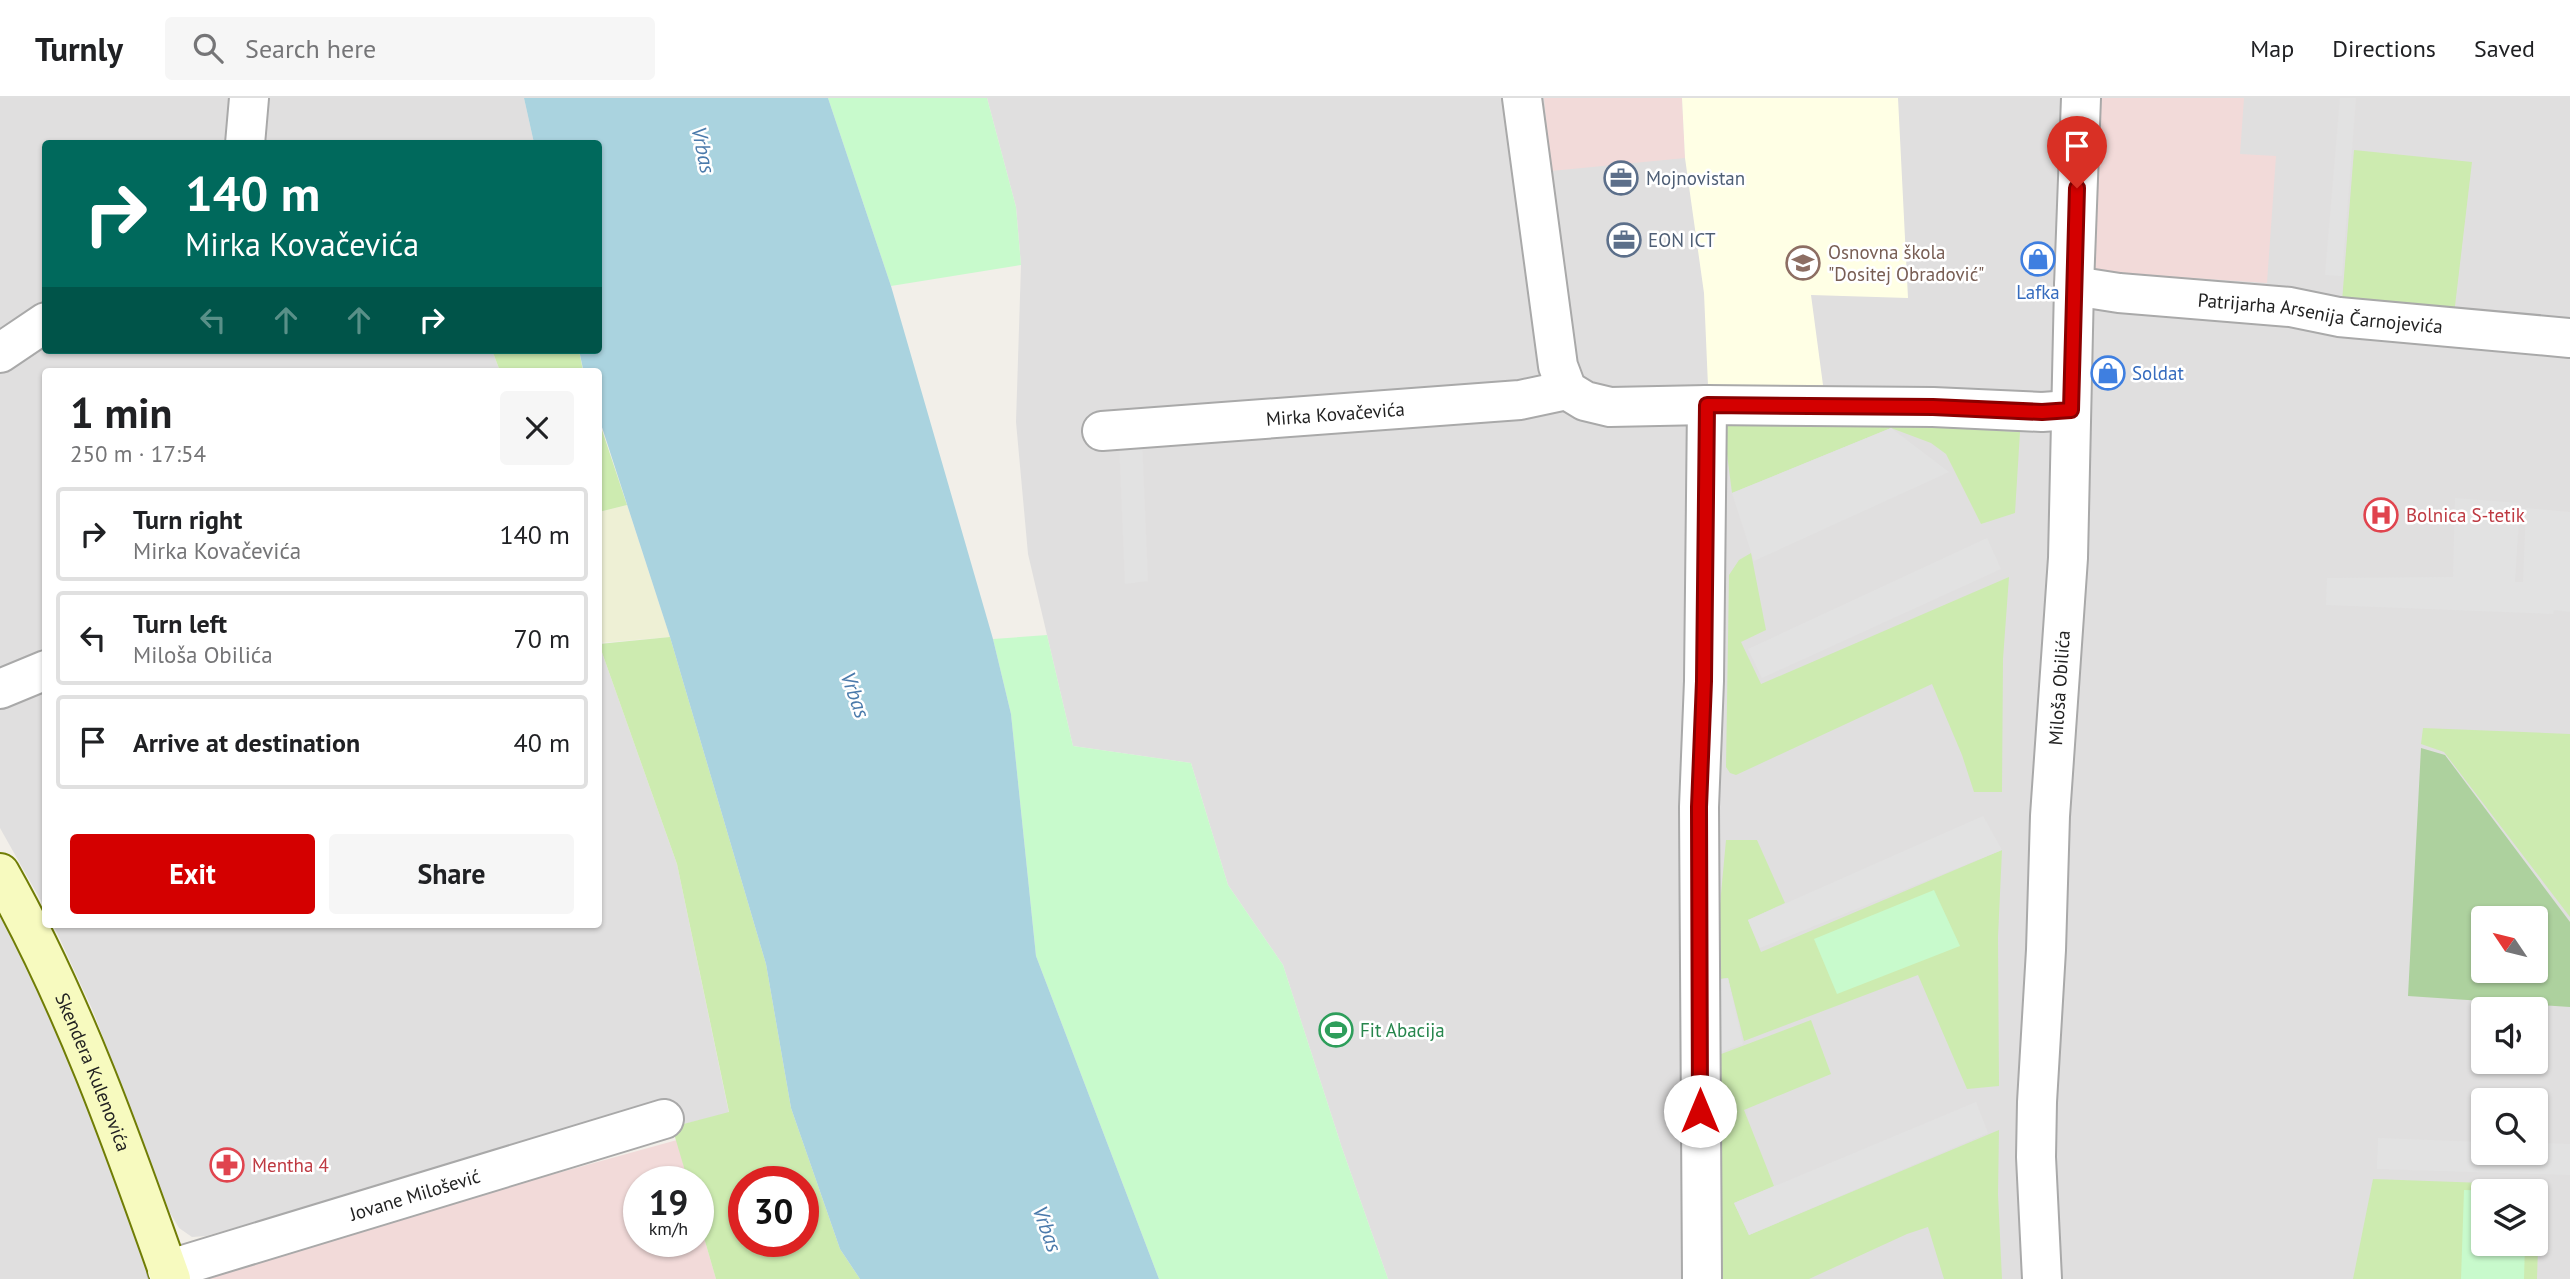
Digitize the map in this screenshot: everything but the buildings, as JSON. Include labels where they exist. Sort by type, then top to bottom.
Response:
[{"type":"main road","name":"Skendera Kulenovića","points":[[0,873],[33,932],[73,1019],[148,1211],[169,1274]]},
{"type":"street","points":[[245,140],[249,98]]},
{"type":"street","points":[[1522,98],[1558,366],[1567,390],[1585,401],[1610,407],[1707,405],[1933,407],[2042,412],[2071,410]]},
{"type":"street","name":"Miloša Obilića","points":[[2042,1279],[2036,1157],[2037,1102],[2050,816],[2068,552],[2081,98]]},
{"type":"street","name":"Patrijarha Arsenija Čarnojevića","points":[[2074,286],[2119,293],[2290,307],[2339,317],[2570,338]]},
{"type":"street","points":[[0,353],[42,325]]},
{"type":"street","name":"Mirka Kovačevića","points":[[1102,431],[1520,400],[1567,390]]},
{"type":"street","points":[[1702,1279],[1699,807],[1704,681],[1707,405]]},
{"type":"street","points":[[0,690],[42,672]]},
{"type":"street","name":"Jovane Milošević","points":[[169,1274],[664,1119]]},
{"type":"shaded area","points":[[0,98],[235,98],[232,140],[42,140],[42,312],[0,340]]},
{"type":"shaded area","points":[[261,98],[524,98],[533,140],[256,140]]},
{"type":"shaded area","points":[[987,98],[2570,98],[2570,1279],[1388,1279],[1283,965],[1228,885],[1191,763],[1073,746],[1028,554],[1016,422],[1021,265],[1016,207]],"holes":[[[2123,273],[2289,287],[2306,313],[2119,293]]]},
{"type":"shaded area","points":[[1544,98],[1682,98],[1685,158],[1551,171]]},
{"type":"shaded area","name":"Osnovna škola \"Dositej Obradović\"","points":[[1682,98],[1898,98],[1908,298],[1811,295],[1823,385],[1708,386],[1704,293],[1685,158]]},
{"type":"shaded area","points":[[2101,98],[2244,98],[2240,154],[2276,156],[2267,283],[2088,271]]},
{"type":"shaded area","points":[[2340,98],[2356,98],[2342,276],[2325,275]]},
{"type":"shaded area","points":[[42,334],[42,354],[494,354],[499,368],[42,368],[42,903],[0,828],[0,362]]},
{"type":"shaded area","points":[[1891,428],[1949,472],[1754,561],[1732,493]]},
{"type":"shaded area","points":[[1142,439],[1148,581],[1125,584],[1119,440]]},
{"type":"shaded area","points":[[2455,498],[2520,503],[2515,582],[2523,582],[2526,508],[2570,512],[2570,612],[2554,610],[2553,614],[2326,605],[2327,578],[2453,577]]},
{"type":"shaded area","points":[[627,505],[670,637],[602,643],[602,511]]},
{"type":"shaded area","points":[[1987,538],[2001,569],[1762,678],[1748,649]]},
{"type":"shaded area","points":[[602,652],[677,864],[729,1113],[672,1127],[659,1107],[206,1236],[192,1237],[179,1228],[169,1211],[93,1011],[55,928],[602,928]]},
{"type":"shaded area","points":[[1983,816],[2002,850],[1760,948],[1748,920]]},
{"type":"shaded area","points":[[0,904],[16,931],[161,1279],[0,1279]]},
{"type":"shaded area","points":[[1728,978],[1743,1044],[1707,1057],[1713,980]]},
{"type":"shaded area","points":[[1976,1102],[1988,1133],[1749,1235],[1734,1203]]},
{"type":"shaded area","points":[[2378,1138],[2471,1142],[2471,1165],[2548,1165],[2548,1143],[2570,1144],[2570,1175],[2377,1169]]},
{"type":"shaded area","points":[[677,1140],[684,1166],[623,1166],[623,1257],[710,1257],[716,1279],[207,1279],[204,1271]]},
{"type":"green space","points":[[828,98],[987,98],[1016,207],[1021,265],[891,286]]},
{"type":"green space","points":[[2354,150],[2472,162],[2453,323],[2341,314]]},
{"type":"green space","points":[[494,354],[580,354],[582,368],[499,368]]},
{"type":"green space","points":[[1722,415],[2020,432],[2015,513],[1981,524],[1946,454],[1931,443],[1891,428],[1732,493]]},
{"type":"green space","points":[[602,430],[627,505],[602,511]]},
{"type":"green space","points":[[1751,553],[1766,630],[1741,642],[1761,684],[2009,577],[2003,659],[2002,792],[1974,792],[1962,755],[1932,684],[1736,775],[1730,773],[1726,767],[1729,575],[1739,560]]},
{"type":"green space","points":[[1047,635],[1073,746],[1191,763],[1228,885],[1283,965],[1388,1279],[1159,1279],[1036,956],[1011,714],[993,639]]},
{"type":"green space","points":[[670,637],[766,964],[791,1108],[811,1166],[728,1166],[728,1257],[819,1257],[819,1189],[840,1249],[860,1279],[716,1279],[710,1257],[714,1257],[714,1166],[684,1166],[672,1127],[729,1112],[677,864],[602,652],[602,644]]},
{"type":"green space","points":[[2423,728],[2570,734],[2570,917],[2444,752],[2421,744]]},
{"type":"green space","points":[[2421,748],[2445,755],[2570,922],[2570,1007],[2548,1006],[2548,997],[2471,997],[2471,1000],[2408,996]]},
{"type":"green space","points":[[1726,840],[1757,840],[1785,903],[1748,920],[1761,952],[2002,850],[1998,937],[1999,1086],[1967,1089],[1918,975],[1744,1041],[1728,978],[1713,980]]},
{"type":"green space","points":[[1934,890],[1960,946],[1837,994],[1814,939]]},
{"type":"green space","points":[[1811,1020],[1831,1074],[1744,1110],[1774,1186],[1734,1203],[1749,1235],[1999,1130],[1998,1194],[2002,1279],[1944,1279],[1928,1227],[1809,1279],[1713,1279],[1708,1059]]},
{"type":"green space","points":[[2373,1179],[2471,1183],[2471,1256],[2538,1256],[2537,1279],[2353,1279]]},
{"type":"green space","points":[[2464,1190],[2471,1190],[2471,1256],[2525,1256],[2524,1279],[2461,1279]]},
{"type":"water","name":"Vrbas","points":[[524,98],[828,98],[891,286],[993,639],[1011,714],[1036,956],[1159,1279],[860,1279],[840,1249],[819,1189],[819,1166],[811,1166],[791,1108],[766,964],[670,637],[602,427],[602,368],[582,368],[580,354],[602,354],[602,140],[533,140]]},
{"type":"place","name":"Mojnovistan","points":[[1621,178]]},
{"type":"place","name":"EON ICT","points":[[1624,240]]},
{"type":"place","name":"Lafka","points":[[2038,259]]},
{"type":"place","name":"Osnovna škola \"Dositej Obradović\"","points":[[1803,263]]},
{"type":"place","name":"Soldat","points":[[2108,373]]},
{"type":"place","name":"Bolnica S-tetik","points":[[2381,515]]},
{"type":"place","name":"Fit Abacija","points":[[1336,1030]]},
{"type":"place","name":"Mentha 4","points":[[227,1165]]},
{"type":"route","points":[[1700,1111],[1699,807],[1704,681],[1707,405],[1933,407],[2042,412],[2071,410],[2077,188]]}]
